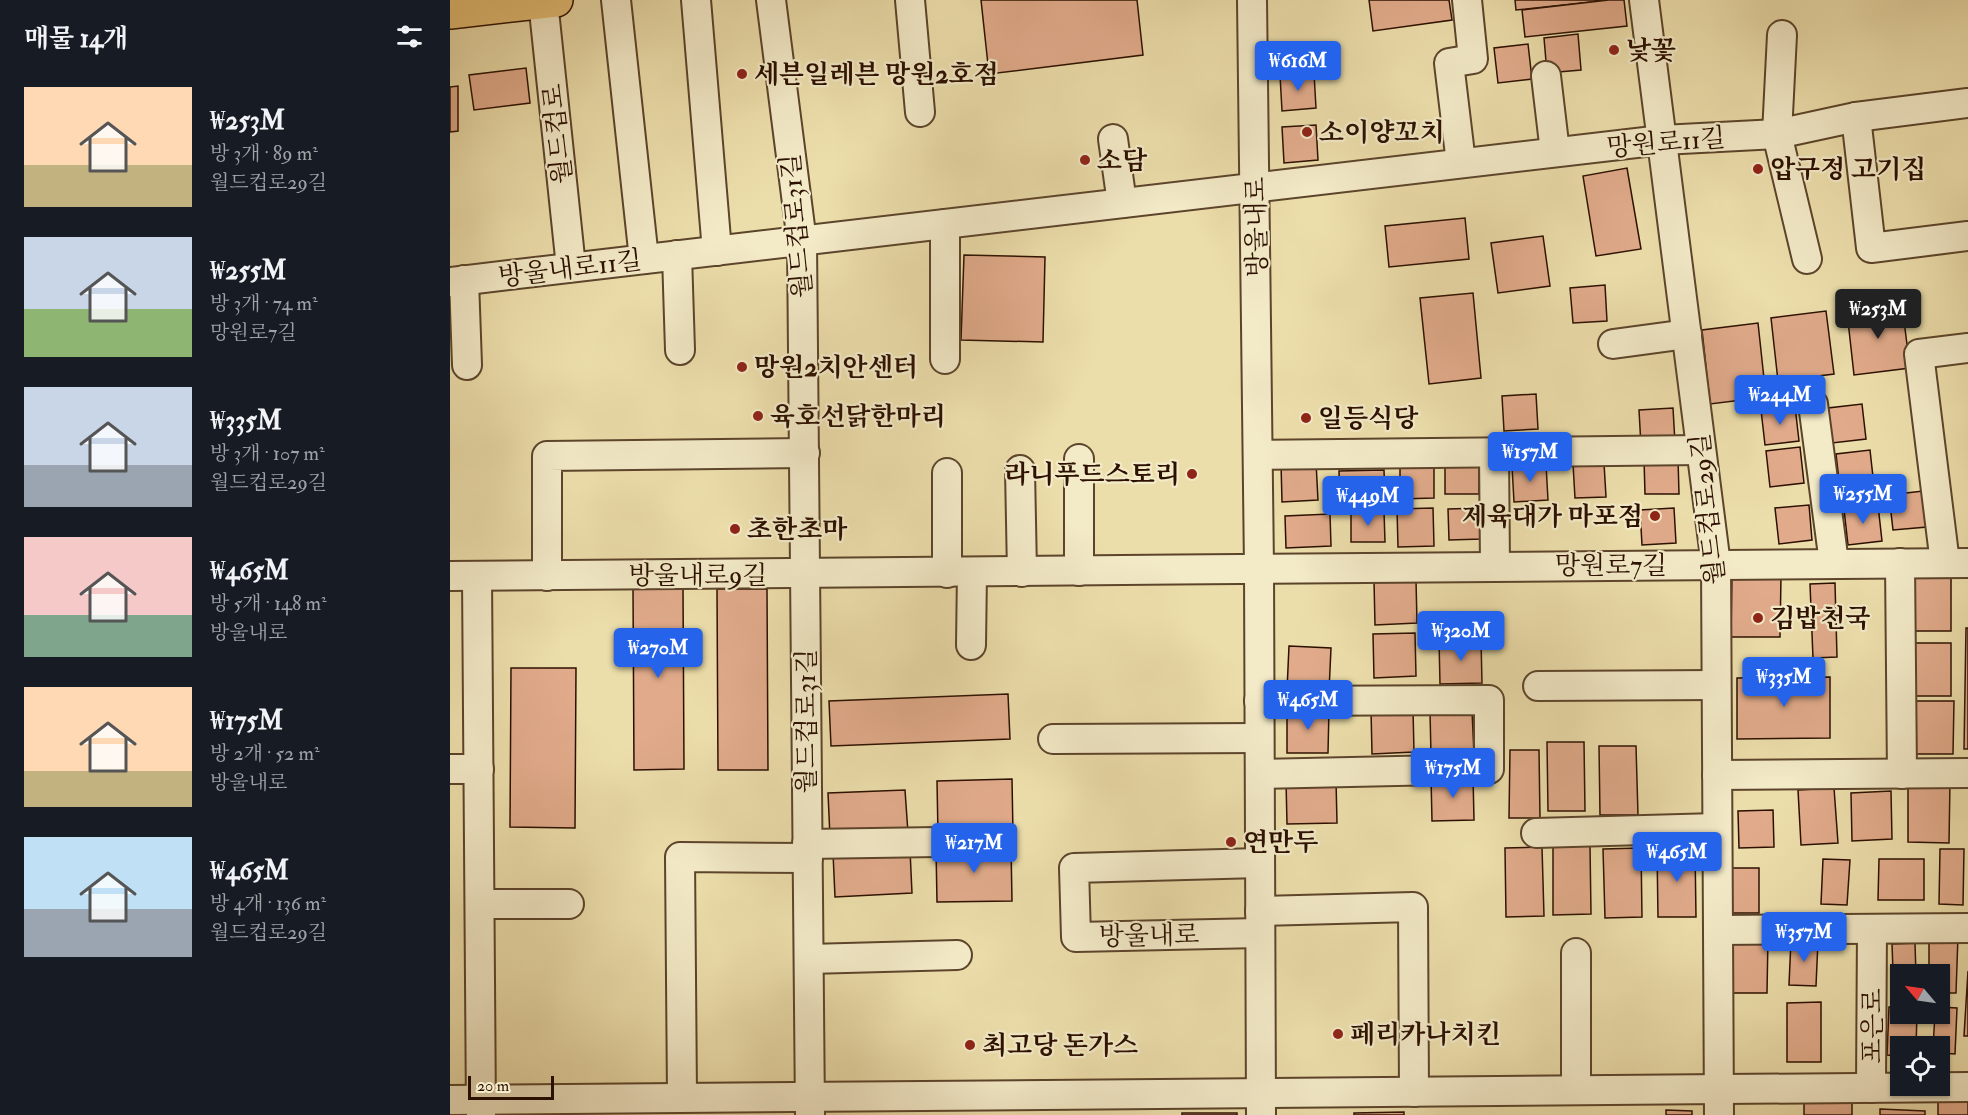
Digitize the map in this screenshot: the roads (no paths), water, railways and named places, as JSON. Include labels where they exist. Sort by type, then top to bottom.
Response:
[{"type":"main road","name":"월드컵로","points":[[450,12],[550,1]]},
{"type":"street","points":[[616,0],[644,259]]},
{"type":"street","points":[[696,0],[717,251]]},
{"type":"street","name":"월드컵로31길","points":[[771,0],[802,242],[810,1105]]},
{"type":"street","points":[[910,0],[920,112]]},
{"type":"street","name":"방울내로","points":[[1252,0],[1256,187],[1261,1104]]},
{"type":"street","points":[[1461,163],[1449,63],[1473,59],[1467,0]]},
{"type":"street","name":"월드컵로29길","points":[[1644,0],[1716,565],[1719,1102]]},
{"type":"street","name":"월드컵로","points":[[550,1],[571,267]]},
{"type":"street","points":[[1782,35],[1778,134],[1807,259]]},
{"type":"street","points":[[1546,76],[1555,152]]},
{"type":"street","name":"망원로11길","points":[[1256,187],[1662,140],[1778,134],[1856,117],[1968,103]]},
{"type":"street","points":[[1856,117],[1871,248],[1968,236]]},
{"type":"street","points":[[1113,139],[1122,202]]},
{"type":"street","name":"방울내로11길","points":[[467,365],[457,281],[1256,187]]},
{"type":"street","points":[[945,224],[945,358]]},
{"type":"street","name":"방울내로11길","points":[[677,255],[680,350]]},
{"type":"street","points":[[1613,344],[1687,334]]},
{"type":"street","name":"망원로7길","points":[[1259,568],[1956,563],[1919,354],[1968,348]]},
{"type":"street","points":[[1814,404],[1834,563]]},
{"type":"street","points":[[1258,455],[1701,450]]},
{"type":"street","points":[[1494,452],[1495,566]]},
{"type":"street","points":[[547,576],[548,456],[805,453]]},
{"type":"street","points":[[1079,459],[1079,571]]},
{"type":"street","points":[[1020,470],[1022,572]]},
{"type":"street","points":[[946,472],[970,645]]},
{"type":"street","points":[[1900,563],[1902,774]]},
{"type":"street","name":"방울내로9길","points":[[464,576],[805,575],[1259,568]]},
{"type":"street","points":[[464,576],[479,770],[481,1107]]},
{"type":"street","points":[[1538,686],[1716,685]]},
{"type":"street","points":[[1259,701],[1489,700],[1489,770],[1260,774]]},
{"type":"street","points":[[1053,739],[1259,738]]},
{"type":"street","points":[[450,769],[479,770]]},
{"type":"street","points":[[1717,775],[1968,773]]},
{"type":"street","points":[[1536,833],[1717,828]]},
{"type":"street","points":[[667,1103],[680,857],[938,842]]},
{"type":"street","name":"방울내로","points":[[1260,863],[1074,868],[1076,937],[1413,907],[1414,1092]]},
{"type":"street","points":[[480,904],[569,904]]},
{"type":"street","points":[[1718,930],[1968,928]]},
{"type":"street","name":"포은로","points":[[1872,929],[1872,1088]]},
{"type":"street","points":[[1576,952],[1576,1090]]},
{"type":"street","points":[[809,959],[957,955]]},
{"type":"street","name":"포은로","points":[[450,1100],[481,1107],[667,1103],[1261,1104],[1414,1092],[1576,1090],[1719,1102],[1872,1088],[1968,1087]]},
{"type":"place","name":"낯꽃","points":[[1614,50]]},
{"type":"place","name":"세븐일레븐 망원2호점","points":[[742,74]]},
{"type":"place","name":"소이양꼬치","points":[[1307,132]]},
{"type":"place","name":"소담","points":[[1085,160]]},
{"type":"place","name":"압구정 고기집","points":[[1758,169]]},
{"type":"place","name":"망원2치안센터","points":[[742,367]]},
{"type":"place","name":"육호선닭한마리","points":[[758,416]]},
{"type":"place","name":"일등식당","points":[[1306,418]]},
{"type":"place","name":"라니푸드스토리","points":[[1192,474]]},
{"type":"place","name":"제육대가 마포점","points":[[1655,516]]},
{"type":"place","name":"초한초마","points":[[735,529]]},
{"type":"place","name":"김밥천국","points":[[1758,618]]},
{"type":"place","name":"연만두","points":[[1231,842]]},
{"type":"place","name":"페리카나치킨","points":[[1338,1034]]},
{"type":"place","name":"최고당 돈가스","points":[[970,1045]]}]
